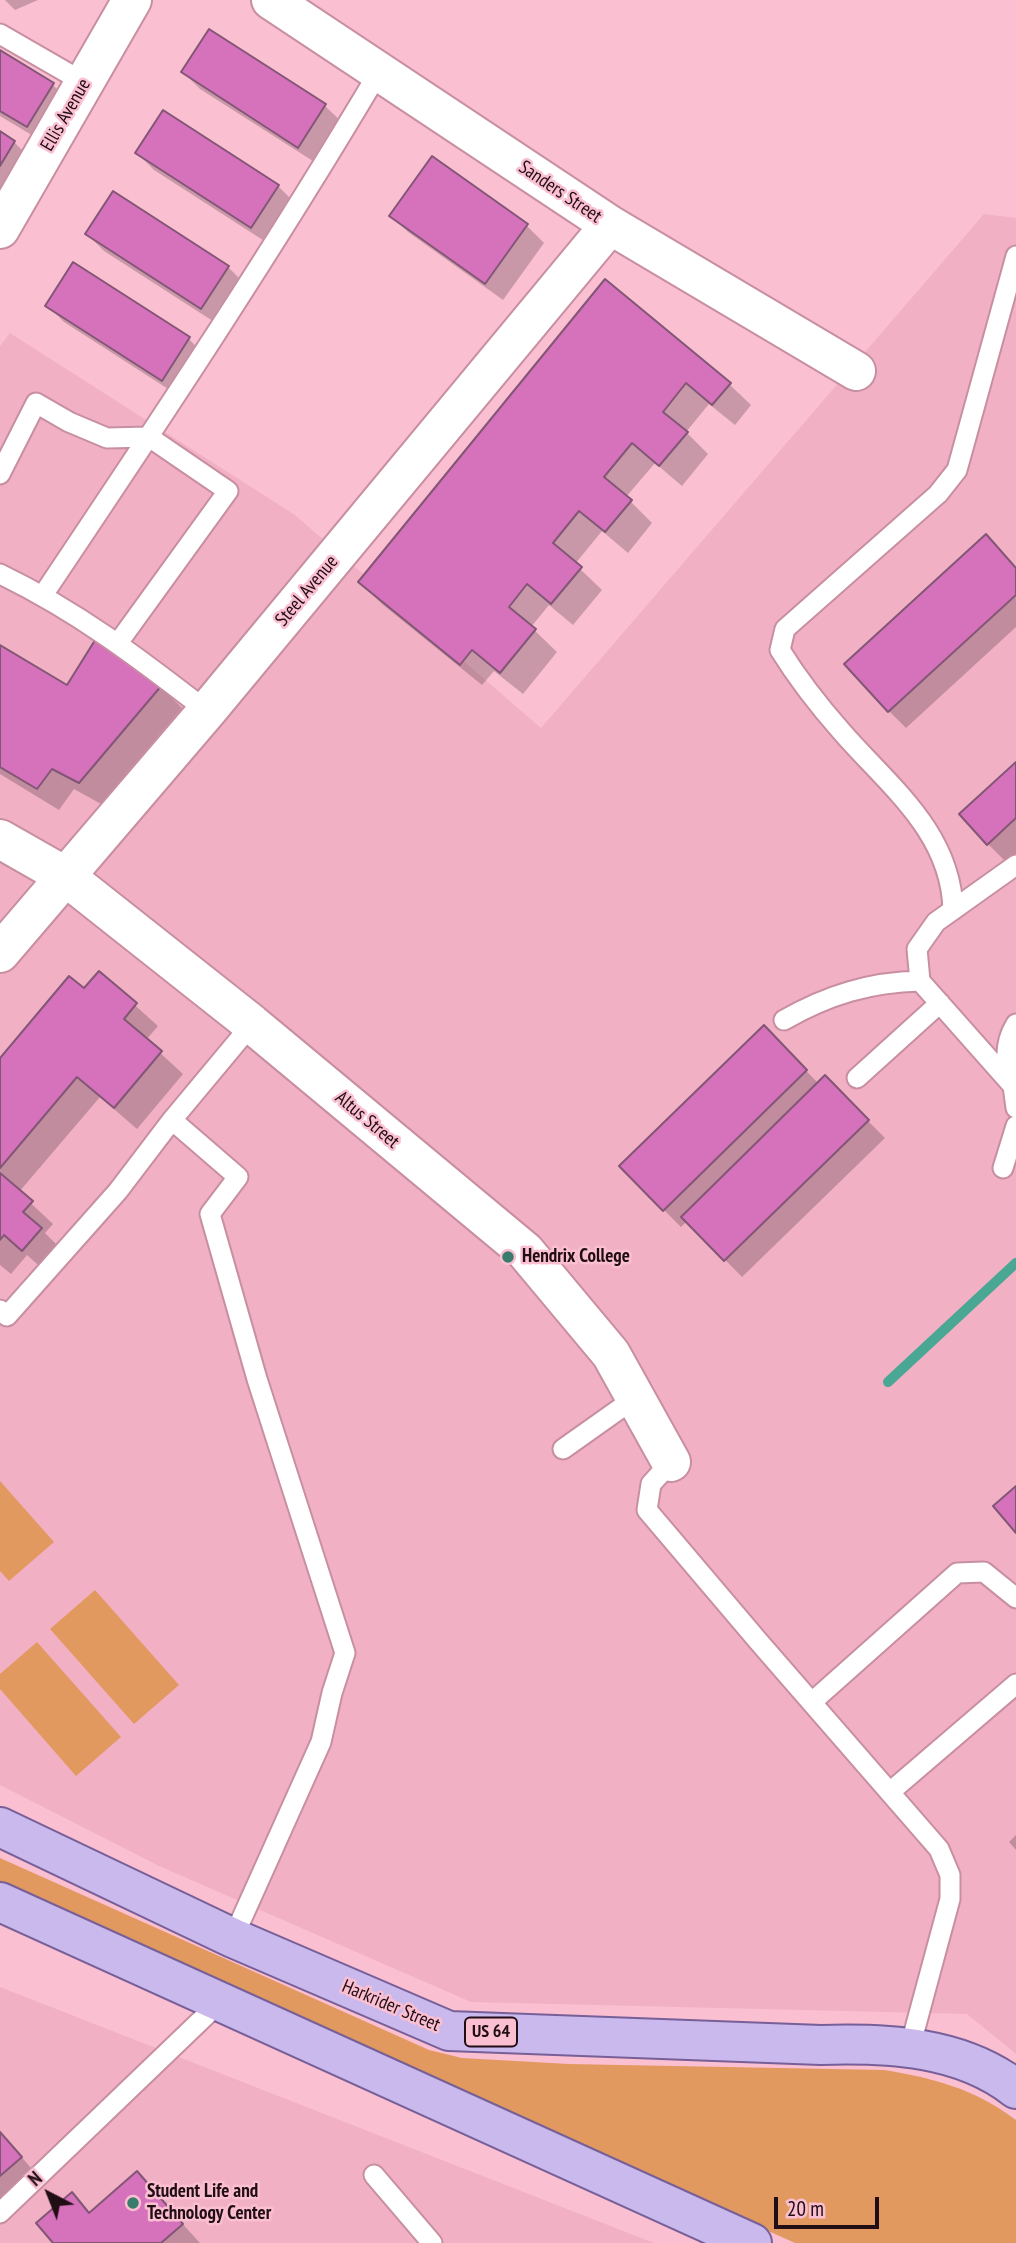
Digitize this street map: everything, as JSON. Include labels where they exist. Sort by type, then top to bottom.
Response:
[{"type":"main road","name":"Harkrider Street","points":[[0,1827],[233,1938],[449,2031],[910,2046],[961,2059],[1005,2080],[1016,2089]]},
{"type":"main road","points":[[0,1902],[752,2243]]},
{"type":"street","name":"Ellis Avenue","points":[[0,229],[132,0]]},
{"type":"street","name":"Sanders Street","points":[[271,0],[610,225],[856,372]]},
{"type":"street","name":"Steel Avenue","points":[[0,953],[207,711],[610,225]]},
{"type":"street","name":"Altus Street","points":[[0,839],[65,876],[252,1024],[525,1251],[611,1354],[671,1462]]},
{"type":"lane","points":[[0,34],[85,83]]},
{"type":"lane","points":[[43,595],[306,194],[380,70]]},
{"type":"lane","points":[[953,910],[953,885],[940,850],[923,823],[798,679],[780,650],[785,629],[939,494],[957,470],[1016,256]]},
{"type":"lane","points":[[0,474],[36,403],[69,422],[107,438],[149,437],[228,491],[118,643]]},
{"type":"lane","points":[[0,574],[43,595],[118,643],[207,711]]},
{"type":"lane","points":[[1015,1088],[920,981],[917,949],[936,922],[1016,865]]},
{"type":"lane","points":[[784,1020],[814,1003],[850,990],[894,982],[920,981]]},
{"type":"lane","points":[[858,1077],[940,1003]]},
{"type":"lane","points":[[0,1310],[7,1316],[118,1191],[172,1120],[252,1024]]},
{"type":"lane","points":[[1016,1024],[1006,1051],[1007,1069],[1015,1088],[1016,1108]]},
{"type":"lane","points":[[172,1120],[238,1177],[210,1214],[257,1379],[345,1653],[332,1693],[321,1742],[233,1938]]},
{"type":"lane","points":[[1016,1126],[1003,1168],[1016,1155]]},
{"type":"lane","points":[[563,1449],[635,1398]]},
{"type":"lane","points":[[671,1462],[651,1484],[648,1510],[939,1849],[950,1875],[950,1899],[910,2046]]},
{"type":"lane","points":[[812,1702],[957,1573],[984,1572],[1016,1598]]},
{"type":"lane","points":[[890,1792],[1016,1684]]},
{"type":"lane","points":[[0,2213],[220,2001]]},
{"type":"lane","points":[[374,2175],[432,2243]]},
{"type":"shaded area","name":"Hendrix College","points":[[984,214],[1016,218],[1016,2054],[967,2014],[471,2002],[159,1866],[0,1785],[0,346],[10,333],[295,515],[541,728]]},
{"type":"shaded area","points":[[0,1481],[54,1542],[9,1581],[0,1571]]},
{"type":"shaded area","points":[[95,1590],[179,1685],[134,1724],[50,1629]]},
{"type":"shaded area","points":[[37,1642],[121,1737],[76,1776],[0,1689],[0,1674]]},
{"type":"shaded area","points":[[0,1858],[429,2050],[462,2058],[569,2064],[884,2070],[953,2086],[985,2100],[1016,2120],[1016,2243],[795,2243],[0,1885]]},
{"type":"shaded area","points":[[0,1987],[654,2243],[0,2243]]},
{"type":"building","points":[[209,29],[326,104],[298,148],[181,72]]},
{"type":"building","points":[[0,50],[54,83],[27,127],[0,111]]},
{"type":"building","points":[[163,110],[279,185],[251,228],[135,153]]},
{"type":"building","points":[[0,131],[15,141],[0,166]]},
{"type":"building","points":[[432,156],[528,224],[485,284],[389,216]]},
{"type":"building","points":[[113,191],[229,266],[201,309],[85,234]]},
{"type":"building","points":[[73,262],[190,337],[162,381],[45,306]]},
{"type":"building","points":[[605,279],[731,383],[712,405],[686,383],[663,412],[688,432],[659,466],[632,443],[604,477],[632,500],[605,532],[579,511],[553,543],[582,567],[551,604],[527,584],[509,607],[536,629],[500,673],[472,650],[460,665],[358,582]]},
{"type":"building","points":[[986,534],[1016,568],[1016,595],[888,712],[844,664]]},
{"type":"building","points":[[97,637],[162,685],[79,783],[52,769],[37,789],[0,767],[0,645],[67,685]]},
{"type":"building","points":[[1016,762],[1016,818],[987,845],[959,814]]},
{"type":"building","points":[[99,971],[137,1003],[124,1019],[162,1051],[114,1108],[77,1077],[0,1168],[0,1058],[69,976],[84,988]]},
{"type":"building","points":[[764,1025],[807,1070],[663,1211],[619,1166]]},
{"type":"building","points":[[825,1075],[869,1120],[724,1261],[681,1217]]},
{"type":"building","points":[[0,1173],[33,1201],[23,1212],[42,1228],[22,1251],[4,1235],[0,1240]]},
{"type":"building","points":[[1016,1486],[1016,1533],[993,1506]]},
{"type":"building","points":[[0,2132],[22,2157],[0,2176]]},
{"type":"building","name":"Student Life and Technology Center","points":[[137,2171],[183,2224],[161,2243],[53,2243],[36,2223],[72,2192],[89,2213]]},
{"type":"waterway","points":[[888,1382],[1016,1263]]},
{"type":"place","name":"Hendrix College","points":[[508,1257]]},
{"type":"place","name":"Student Life and Technology Center","points":[[133,2203]]}]
